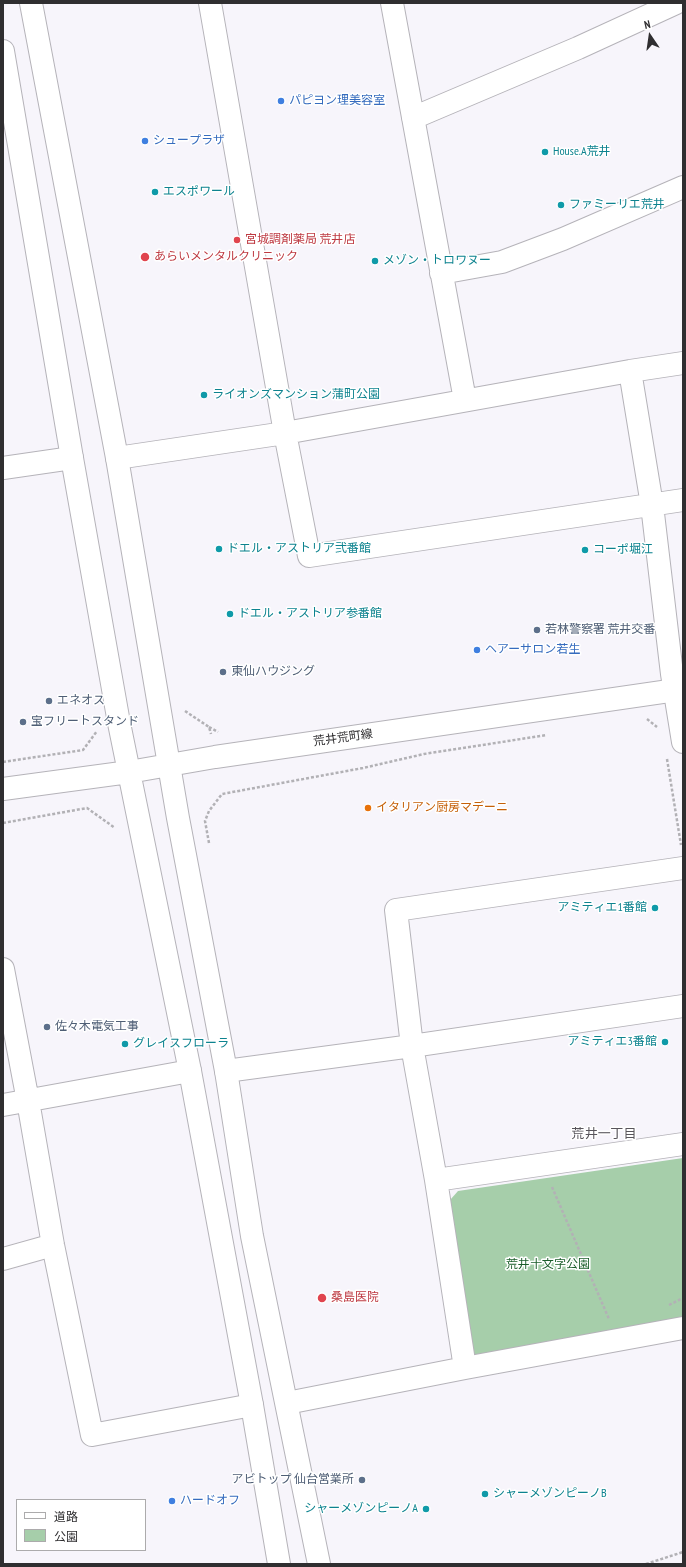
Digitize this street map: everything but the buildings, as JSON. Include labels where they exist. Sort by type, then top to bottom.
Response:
[{"type":"street","points":[[32,3],[117,458],[170,766],[226,1071],[252,1236],[319,1564]]},
{"type":"street","points":[[210,3],[309,556],[683,500]]},
{"type":"street","points":[[392,3],[465,400]]},
{"type":"street","points":[[413,118],[578,48],[676,3]]},
{"type":"street","points":[[3,51],[72,458],[129,772],[190,1070],[252,1405],[279,1564]]},
{"type":"street","points":[[441,273],[502,262],[563,239],[683,187]]},
{"type":"street","points":[[117,458],[286,433],[465,400],[683,363]]},
{"type":"street","points":[[630,371],[652,505],[679,690],[683,742]]},
{"type":"street","points":[[3,468],[72,458]]},
{"type":"street","name":"荒井荒町線","points":[[3,789],[170,766],[215,757],[679,690]]},
{"type":"street","points":[[464,1368],[436,1180],[412,1046],[396,910],[683,868]]},
{"type":"street","points":[[3,969],[53,1245],[92,1435],[252,1405]]},
{"type":"street","points":[[226,1071],[412,1046],[683,1006]]},
{"type":"street","points":[[3,1105],[190,1070]]},
{"type":"street","points":[[436,1180],[683,1144]]},
{"type":"street","points":[[3,1259],[53,1245]]},
{"type":"street","points":[[287,1403],[464,1368],[683,1328]]},
{"type":"path","points":[[640,720],[648,719],[659,730]]},
{"type":"path","points":[[222,794],[363,768],[424,754],[547,735]]},
{"type":"path","points":[[3,762],[71,751]]},
{"type":"path","points":[[666,756],[682,846]]},
{"type":"path","points":[[3,823],[82,809]]},
{"type":"path","points":[[550,1183],[609,1319],[613,1341]]},
{"type":"path","points":[[662,1309],[683,1298]]},
{"type":"path","points":[[602,1320],[614,1318]]},
{"type":"path","points":[[646,1564],[683,1552]]},
{"type":"green space","name":"荒井十文字公園","points":[[683,1158],[683,1328],[479,1366],[465,1347],[443,1208],[458,1191]]},
{"type":"place","name":"パピヨン理美容室","points":[[281,101]]},
{"type":"place","name":"シュープラザ","points":[[145,141]]},
{"type":"place","name":"House.A荒井","points":[[545,152]]},
{"type":"place","name":"エスポワール","points":[[155,192]]},
{"type":"place","name":"ファミーリエ荒井","points":[[561,205]]},
{"type":"place","name":"宮城調剤薬局 荒井店","points":[[237,240]]},
{"type":"place","name":"あらいメンタルクリニック","points":[[145,257]]},
{"type":"place","name":"メゾン・トロワヌー","points":[[375,261]]},
{"type":"place","name":"ライオンズマンション蒲町公園","points":[[204,395]]},
{"type":"place","name":"ドエル・アストリア弐番館","points":[[219,549]]},
{"type":"place","name":"コーポ堀江","points":[[585,550]]},
{"type":"place","name":"ドエル・アストリア参番館","points":[[230,614]]},
{"type":"place","name":"若林警察署 荒井交番","points":[[537,630]]},
{"type":"place","name":"ヘアーサロン若生","points":[[477,650]]},
{"type":"place","name":"東仙ハウジング","points":[[223,672]]},
{"type":"place","name":"エネオス","points":[[49,701]]},
{"type":"place","name":"宝フリートスタンド","points":[[23,722]]},
{"type":"place","name":"イタリアン厨房マデーニ","points":[[368,808]]},
{"type":"place","name":"アミティエ1番館","points":[[655,908]]},
{"type":"place","name":"佐々木電気工事","points":[[47,1027]]},
{"type":"place","name":"アミティエ3番館","points":[[665,1042]]},
{"type":"place","name":"グレイスフローラ","points":[[125,1044]]},
{"type":"place","name":"桑島医院","points":[[322,1298]]},
{"type":"place","name":"アビトップ 仙台営業所","points":[[362,1480]]},
{"type":"place","name":"シャーメゾンピーノB","points":[[485,1494]]},
{"type":"place","name":"ハードオフ","points":[[172,1501]]},
{"type":"place","name":"シャーメゾンピーノA","points":[[426,1509]]},
{"type":"district","name":"荒井一丁目","points":[[604,1134]]}]
